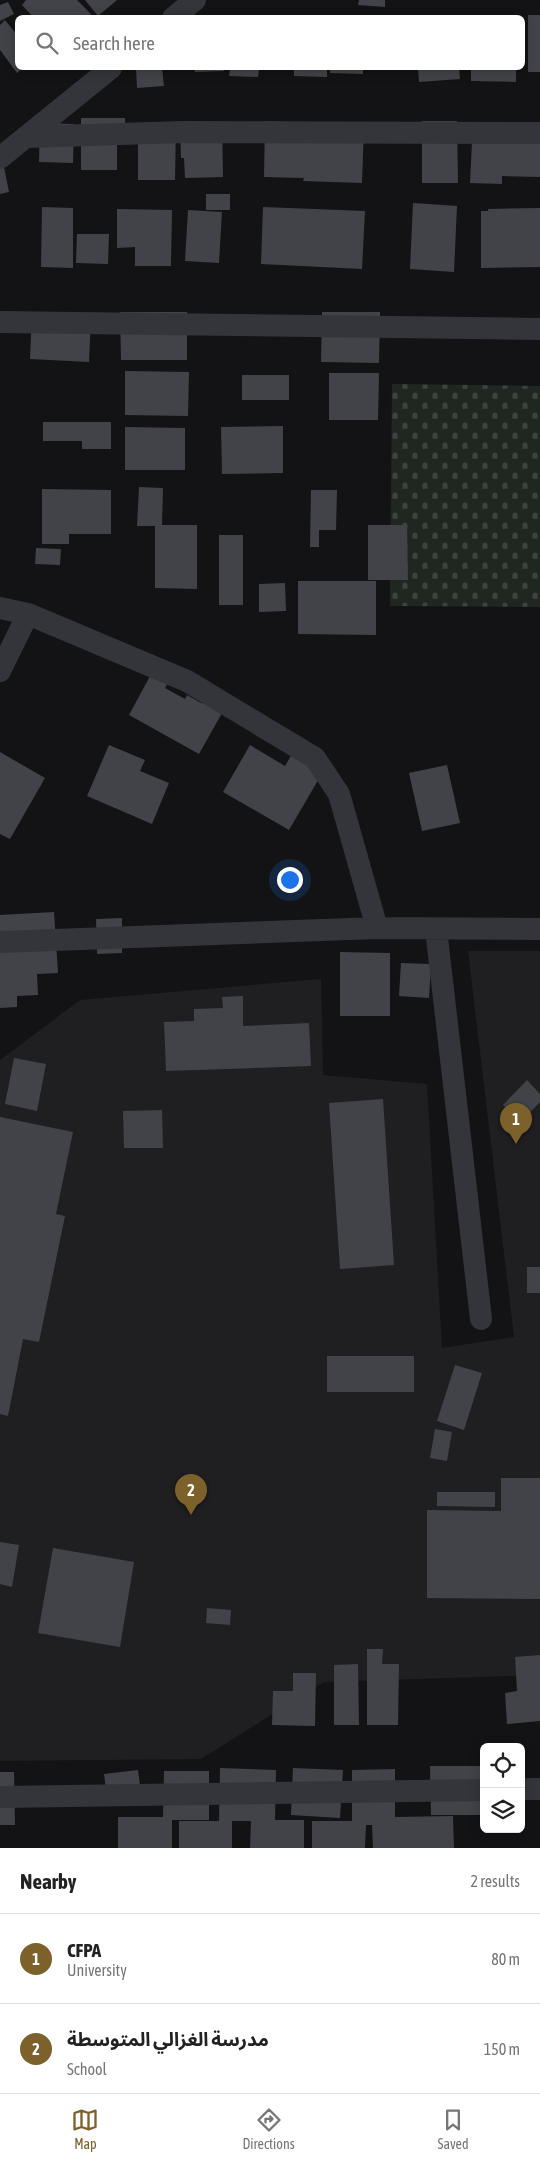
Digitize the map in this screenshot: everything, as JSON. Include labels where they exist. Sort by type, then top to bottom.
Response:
[{"type":"street","points":[[177,15],[195,0]]},
{"type":"street","points":[[0,158],[109,70]]},
{"type":"street","points":[[26,137],[183,132],[540,133]]},
{"type":"street","points":[[0,322],[540,329]]},
{"type":"street","points":[[0,608],[28,614],[187,681],[315,758],[339,794],[377,928]]},
{"type":"street","points":[[0,671],[28,614]]},
{"type":"street","points":[[0,942],[377,928],[540,929]]},
{"type":"street","points":[[436,929],[481,1319]]},
{"type":"street","points":[[525,1789],[540,1789]]},
{"type":"street","points":[[0,1797],[480,1790]]},
{"type":"shaded area","points":[[468,951],[540,951],[540,1675],[324,1682],[201,1759],[0,1761],[0,1060],[80,1000],[321,979],[323,1075],[427,1084],[442,1348],[514,1337]]},
{"type":"green space","points":[[392,384],[540,386],[540,607],[390,606]]},
{"type":"building","points":[[26,0],[77,0],[91,14],[31,15],[22,5]]},
{"type":"building","points":[[85,0],[117,0],[99,15]]},
{"type":"building","points":[[359,0],[385,0],[385,7],[358,5]]},
{"type":"building","points":[[8,2],[14,14],[0,21],[0,5]]},
{"type":"building","points":[[528,15],[540,15],[540,72],[528,72]]},
{"type":"building","points":[[5,20],[15,32],[15,70],[21,70],[17,73],[0,50],[0,25]]},
{"type":"building","points":[[136,70],[162,70],[164,86],[137,88]]},
{"type":"building","points":[[194,70],[224,70],[224,71],[195,72]]},
{"type":"building","points":[[230,70],[259,70],[258,77],[229,76]]},
{"type":"building","points":[[294,70],[327,70],[327,77],[294,76]]},
{"type":"building","points":[[330,70],[363,70],[363,74],[330,73]]},
{"type":"building","points":[[418,70],[459,70],[460,79],[419,82]]},
{"type":"building","points":[[471,70],[516,70],[516,82],[471,81]]},
{"type":"building","points":[[81,118],[125,118],[125,139],[117,139],[117,170],[81,170]]},
{"type":"building","points":[[265,121],[364,125],[362,183],[303,181],[304,178],[264,177]]},
{"type":"building","points":[[422,121],[457,121],[458,183],[422,183]]},
{"type":"building","points":[[180,122],[222,122],[223,177],[185,178],[184,158],[181,158]]},
{"type":"building","points":[[473,122],[540,124],[540,177],[502,176],[502,184],[470,183]]},
{"type":"building","points":[[40,123],[74,124],[73,163],[39,162]]},
{"type":"building","points":[[138,123],[176,123],[175,180],[138,180]]},
{"type":"building","points":[[4,167],[9,192],[0,194],[0,168]]},
{"type":"building","points":[[206,194],[230,194],[230,210],[206,210]]},
{"type":"building","points":[[413,203],[457,206],[454,272],[410,269]]},
{"type":"building","points":[[42,207],[73,208],[73,268],[41,267]]},
{"type":"building","points":[[263,207],[365,211],[362,269],[261,264]]},
{"type":"building","points":[[540,208],[540,267],[481,268],[481,211],[488,211],[488,209]]},
{"type":"building","points":[[117,209],[172,210],[171,266],[135,266],[135,247],[117,248]]},
{"type":"building","points":[[188,210],[222,212],[219,263],[185,261]]},
{"type":"building","points":[[77,234],[109,234],[108,264],[76,263]]},
{"type":"building","points":[[120,312],[187,312],[187,360],[121,360]]},
{"type":"building","points":[[322,312],[380,312],[379,363],[321,362]]},
{"type":"building","points":[[32,313],[91,316],[89,362],[30,359]]},
{"type":"building","points":[[125,371],[189,372],[188,416],[125,415]]},
{"type":"building","points":[[329,373],[379,373],[378,420],[329,420]]},
{"type":"building","points":[[242,375],[289,375],[289,400],[242,400]]},
{"type":"building","points":[[43,422],[111,422],[111,449],[82,449],[82,441],[43,441]]},
{"type":"building","points":[[283,426],[283,473],[222,474],[221,427]]},
{"type":"building","points":[[125,427],[185,428],[185,470],[125,470]]},
{"type":"building","points":[[139,487],[163,488],[162,525],[197,525],[197,589],[155,588],[155,526],[137,526]]},
{"type":"building","points":[[42,489],[111,490],[111,534],[69,534],[69,544],[42,544]]},
{"type":"building","points":[[311,490],[337,490],[336,530],[319,530],[319,547],[310,547]]},
{"type":"building","points":[[368,525],[407,525],[408,580],[368,580]]},
{"type":"building","points":[[219,535],[243,535],[243,605],[219,605]]},
{"type":"building","points":[[36,548],[61,549],[60,565],[35,564]]},
{"type":"building","points":[[298,581],[376,581],[376,635],[298,634]]},
{"type":"building","points":[[285,583],[286,611],[259,612],[259,584]]},
{"type":"building","points":[[156,665],[173,674],[165,688],[185,699],[187,695],[201,703],[226,706],[199,754],[129,715]]},
{"type":"building","points":[[109,745],[145,760],[140,771],[169,783],[152,824],[87,796]]},
{"type":"building","points":[[250,745],[285,766],[293,752],[324,770],[289,830],[223,792]]},
{"type":"building","points":[[0,752],[45,778],[10,839],[0,834]]},
{"type":"building","points":[[447,765],[460,823],[422,831],[409,773]]},
{"type":"building","points":[[54,912],[58,973],[37,974],[38,995],[17,996],[17,1007],[0,1008],[0,915]]},
{"type":"building","points":[[122,918],[122,953],[97,954],[96,919]]},
{"type":"building","points":[[340,952],[390,953],[390,1016],[340,1016]]},
{"type":"building","points":[[401,963],[431,964],[429,998],[399,996]]},
{"type":"building","points":[[243,996],[243,1026],[309,1023],[311,1066],[166,1071],[164,1022],[194,1021],[194,1009],[223,1008],[222,997]]},
{"type":"building","points":[[14,1058],[46,1064],[37,1111],[5,1104]]},
{"type":"building","points":[[527,1080],[540,1094],[540,1102],[521,1122],[503,1105]]},
{"type":"building","points":[[383,1099],[394,1265],[340,1269],[329,1103]]},
{"type":"building","points":[[162,1110],[163,1148],[124,1148],[123,1111]]},
{"type":"building","points":[[0,1117],[73,1132],[56,1214],[65,1216],[39,1342],[23,1339],[8,1416],[0,1414]]},
{"type":"building","points":[[527,1267],[540,1267],[540,1293],[527,1293]]},
{"type":"building","points":[[327,1356],[414,1356],[414,1392],[327,1392]]},
{"type":"building","points":[[455,1365],[482,1373],[464,1430],[437,1421]]},
{"type":"building","points":[[435,1429],[452,1432],[447,1461],[430,1458]]},
{"type":"building","points":[[501,1478],[540,1478],[540,1599],[427,1598],[427,1510],[501,1511]]},
{"type":"building","points":[[437,1492],[495,1492],[495,1507],[437,1506]]},
{"type":"building","points":[[0,1542],[19,1545],[12,1587],[0,1584]]},
{"type":"building","points":[[53,1548],[134,1562],[120,1647],[38,1633]]},
{"type":"building","points":[[207,1608],[231,1610],[230,1625],[206,1623]]},
{"type":"building","points":[[367,1649],[383,1649],[382,1664],[399,1664],[398,1725],[367,1725]]},
{"type":"building","points":[[540,1655],[540,1721],[507,1724],[505,1693],[517,1691],[515,1657]]},
{"type":"building","points":[[358,1664],[359,1725],[334,1725],[334,1665]]},
{"type":"building","points":[[293,1673],[316,1673],[315,1726],[272,1725],[273,1691],[293,1691]]},
{"type":"building","points":[[430,1766],[480,1766],[480,1815],[431,1815]]},
{"type":"building","points":[[220,1768],[276,1770],[275,1820],[304,1820],[304,1848],[250,1848],[251,1821],[232,1821],[232,1848],[179,1848],[179,1821],[219,1821]]},
{"type":"building","points":[[293,1768],[343,1770],[340,1818],[291,1815]]},
{"type":"building","points":[[395,1769],[395,1817],[453,1816],[454,1848],[373,1848],[372,1825],[366,1825],[365,1848],[312,1848],[312,1821],[352,1821],[352,1770]]},
{"type":"building","points":[[138,1770],[141,1793],[107,1797],[104,1774]]},
{"type":"building","points":[[164,1771],[209,1771],[209,1820],[172,1820],[172,1848],[118,1848],[118,1817],[163,1817]]},
{"type":"building","points":[[0,1772],[14,1772],[15,1825],[0,1825]]},
{"type":"place","name":"CFPA","points":[[516,1144]]},
{"type":"place","name":"مدرسة الغزالي المتوسطة","points":[[191,1515]]}]
